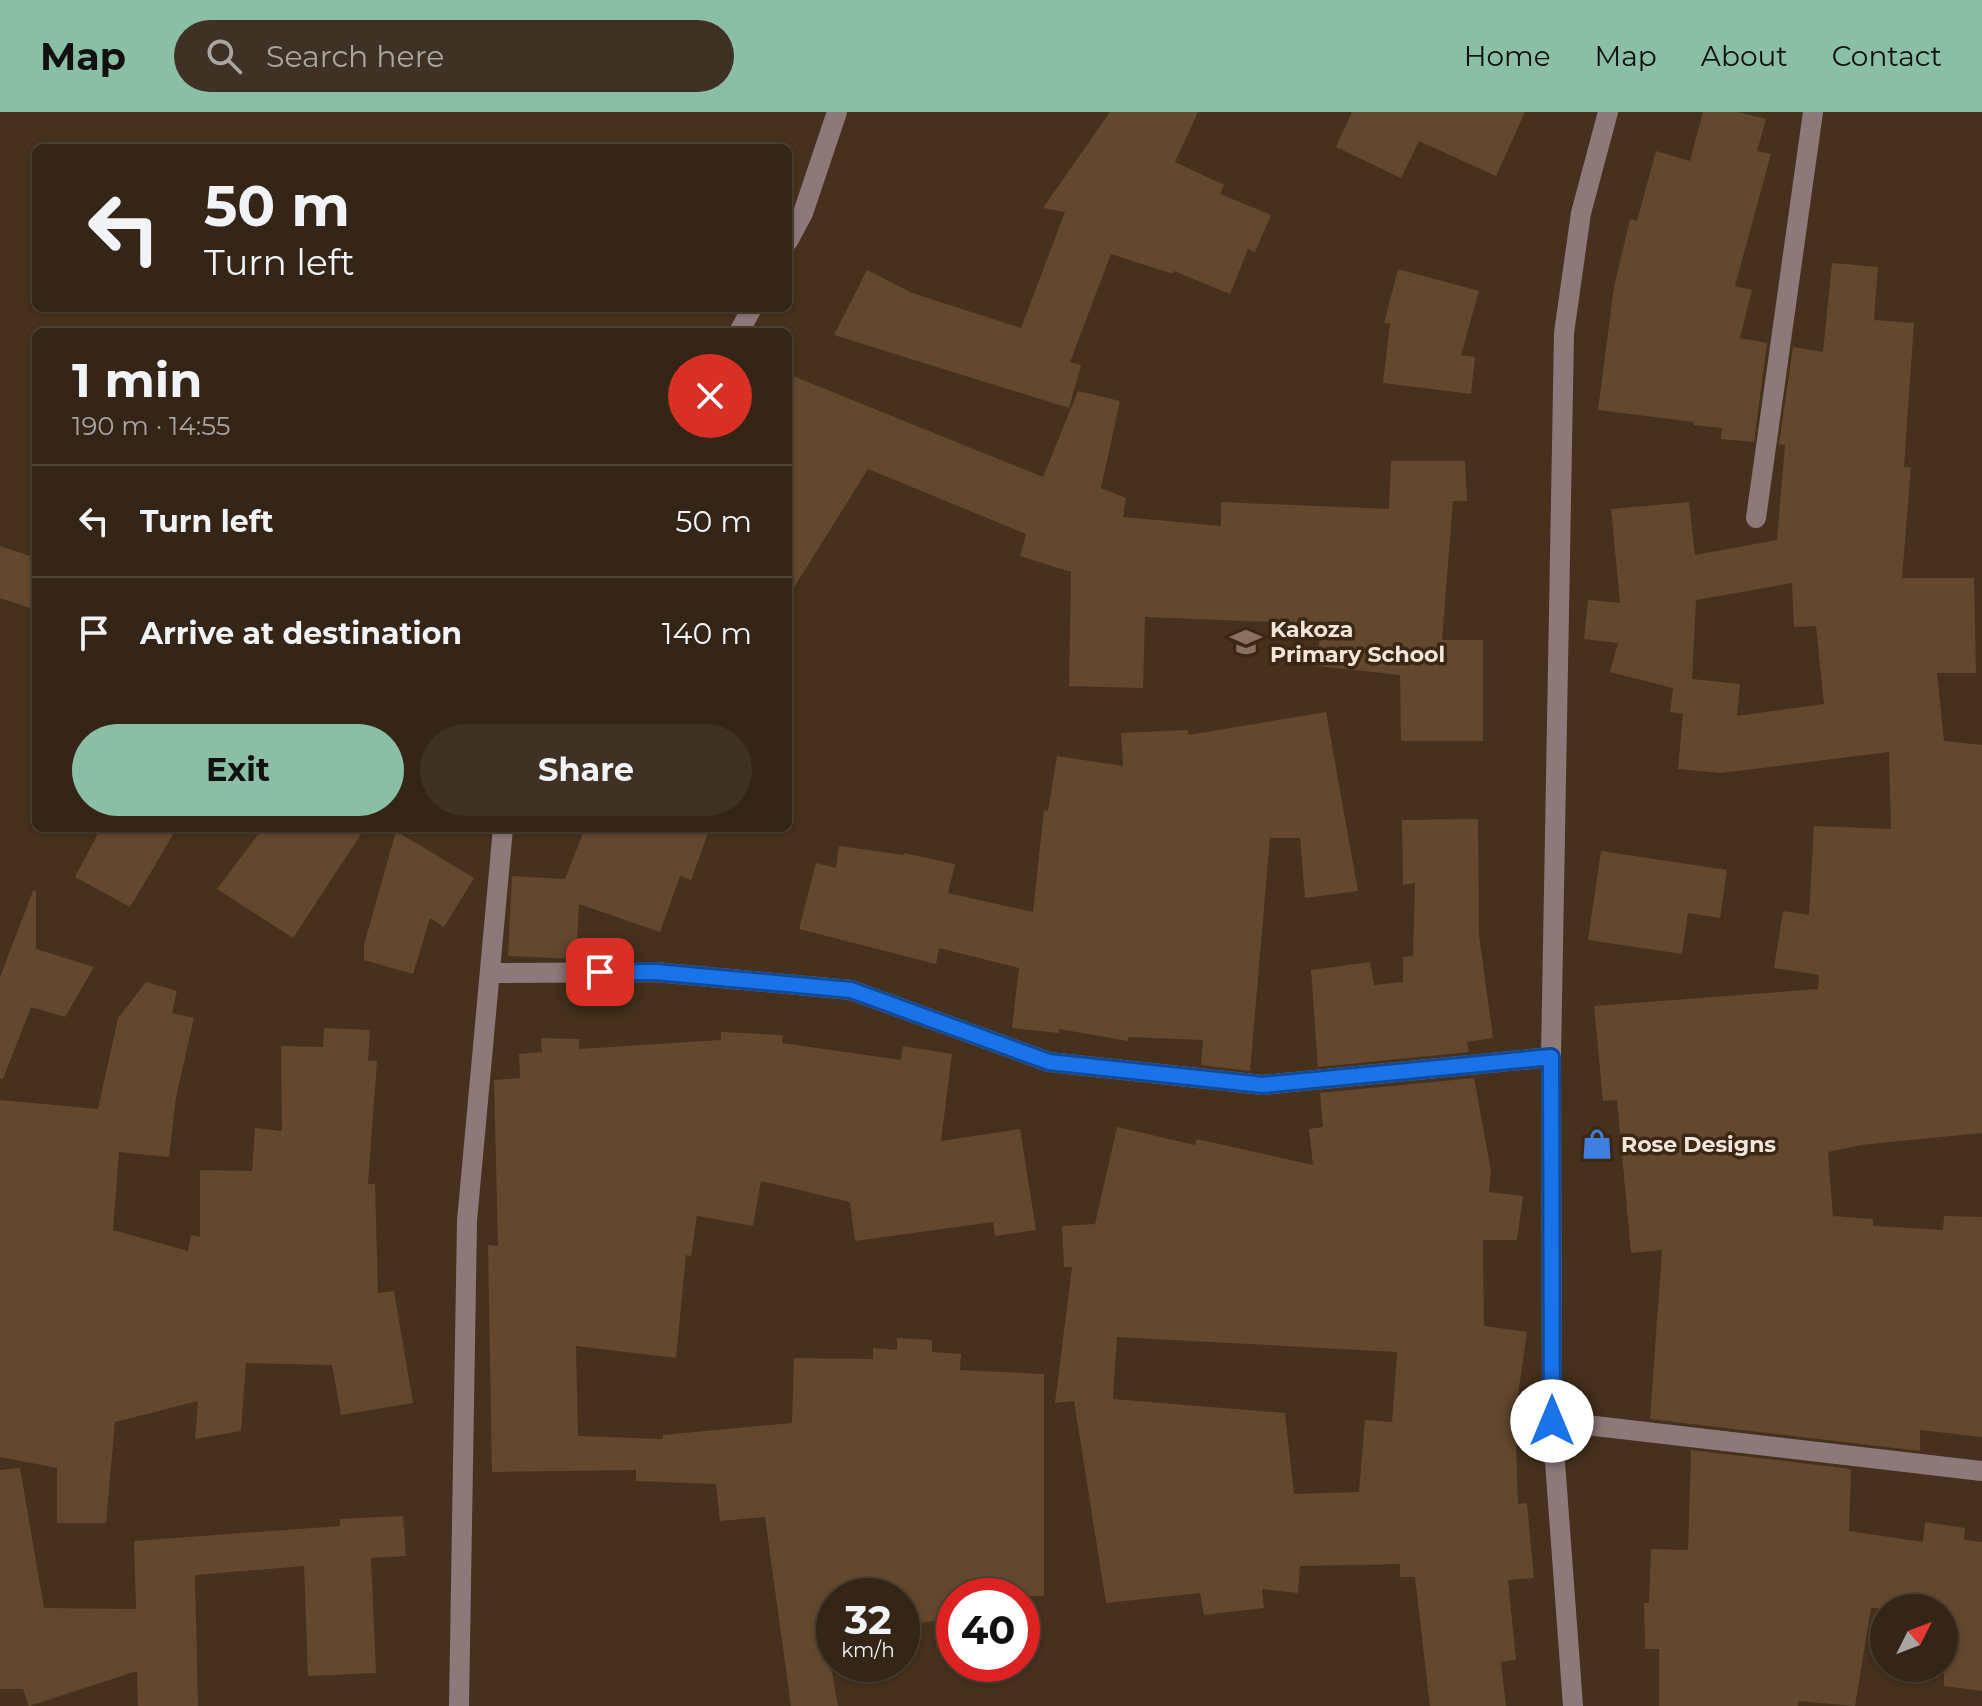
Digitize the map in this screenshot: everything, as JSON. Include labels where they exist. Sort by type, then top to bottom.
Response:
[{"type":"street","points":[[792,234],[803,213],[837,112]]},
{"type":"street","points":[[1573,1706],[1552,1421],[1551,1057],[1564,333],[1581,213],[1608,112]]},
{"type":"street","points":[[1756,518],[1813,112]]},
{"type":"street","points":[[459,1706],[467,1221],[503,832]]},
{"type":"street","points":[[491,973],[655,972],[851,990],[1049,1062],[1263,1085],[1551,1057]]},
{"type":"street","points":[[1552,1421],[1982,1471]]},
{"type":"building","points":[[1110,112],[1198,112],[1175,162],[1224,185],[1220,194],[1271,215],[1255,252],[1248,249],[1230,294],[1174,271],[1173,274],[1111,254],[1070,362],[1081,365],[1069,408],[834,335],[867,270],[912,293],[1021,328],[1065,212],[1043,208]]},
{"type":"building","points":[[1352,112],[1525,112],[1496,176],[1419,141],[1401,178],[1336,147]]},
{"type":"building","points":[[1703,112],[1738,112],[1766,119],[1757,151],[1771,154],[1735,286],[1752,290],[1740,338],[1767,343],[1754,442],[1721,439],[1722,428],[1694,425],[1694,422],[1598,410],[1614,287],[1630,219],[1637,221],[1656,151],[1690,161]]},
{"type":"building","points":[[1832,263],[1878,267],[1874,320],[1914,323],[1904,467],[1911,467],[1902,578],[1974,578],[1976,673],[1937,673],[1944,741],[1982,745],[1982,1133],[1861,1145],[1828,1152],[1833,1216],[1873,1219],[1873,1226],[1943,1230],[1944,1216],[1982,1217],[1982,1437],[1920,1430],[1920,1451],[1650,1419],[1662,1250],[1631,1253],[1617,1100],[1603,1101],[1594,1006],[1818,989],[1819,975],[1774,968],[1783,911],[1809,915],[1814,826],[1891,829],[1889,752],[1721,773],[1678,769],[1683,714],[1670,712],[1673,688],[1610,672],[1618,643],[1584,639],[1588,600],[1620,603],[1611,509],[1689,502],[1695,555],[1777,540],[1785,445],[1779,444],[1793,347],[1823,352]],"holes":[[[1792,583],[1794,627],[1816,626],[1824,704],[1737,716],[1740,684],[1692,679],[1696,600]]]},
{"type":"building","points":[[1398,269],[1479,291],[1461,355],[1475,357],[1471,394],[1383,383],[1390,324],[1384,323]]},
{"type":"building","points":[[792,376],[1043,477],[1078,391],[1120,401],[1101,488],[1126,498],[1123,517],[1221,526],[1221,502],[1389,509],[1391,461],[1465,461],[1467,501],[1453,501],[1442,640],[1483,640],[1483,741],[1401,741],[1400,675],[1317,666],[1321,624],[1145,617],[1143,688],[1069,686],[1071,572],[1020,556],[1026,534],[868,469],[792,591]]},
{"type":"building","points":[[0,546],[32,557],[32,609],[0,598]]},
{"type":"building","points":[[1326,712],[1358,891],[1305,898],[1300,838],[1270,838],[1250,1071],[1201,1065],[1203,1040],[1128,1037],[1128,1041],[1059,1029],[1059,1033],[1012,1028],[1019,968],[939,948],[936,964],[799,929],[816,863],[836,868],[839,846],[904,853],[955,864],[948,893],[1033,912],[1044,810],[1048,811],[1057,756],[1123,766],[1121,733],[1188,730],[1188,735]]},
{"type":"building","points":[[1478,819],[1479,935],[1493,1038],[1467,1042],[1469,1052],[1318,1067],[1311,970],[1370,962],[1374,985],[1403,982],[1403,957],[1413,956],[1415,883],[1403,885],[1402,820]]},
{"type":"building","points":[[99,832],[175,832],[130,907],[75,877]]},
{"type":"building","points":[[260,832],[362,832],[293,938],[217,889]]},
{"type":"building","points":[[396,832],[474,878],[444,927],[430,918],[413,974],[364,960],[364,945]]},
{"type":"building","points":[[583,832],[709,832],[691,880],[680,876],[660,932],[579,904],[576,959],[508,956],[512,876],[565,879]]},
{"type":"building","points":[[1601,851],[1727,870],[1720,918],[1688,913],[1682,954],[1588,940]]},
{"type":"building","points":[[33,891],[36,891],[36,949],[94,967],[65,1017],[31,1007],[3,1079],[0,1078],[0,977]]},
{"type":"building","points":[[146,982],[177,991],[172,1013],[194,1018],[176,1097],[169,1157],[119,1152],[113,1230],[188,1251],[191,1235],[200,1237],[200,1170],[252,1171],[255,1128],[282,1131],[281,1046],[323,1047],[324,1028],[370,1030],[368,1061],[377,1061],[368,1184],[375,1184],[378,1293],[394,1291],[413,1403],[341,1415],[332,1365],[246,1363],[241,1431],[195,1439],[198,1401],[115,1422],[106,1523],[57,1523],[57,1468],[0,1457],[0,1100],[98,1109],[118,1018]]},
{"type":"building","points":[[721,1032],[783,1035],[782,1043],[901,1060],[903,1046],[952,1054],[941,1141],[1020,1129],[1036,1230],[995,1236],[993,1222],[855,1241],[850,1202],[761,1181],[753,1226],[697,1216],[691,1256],[686,1255],[676,1358],[576,1346],[578,1436],[663,1439],[663,1435],[792,1423],[794,1358],[873,1359],[873,1348],[897,1350],[897,1338],[932,1340],[932,1352],[961,1354],[960,1370],[1044,1374],[1044,1596],[1040,1596],[1040,1578],[936,1578],[936,1621],[920,1623],[920,1578],[816,1578],[816,1682],[834,1682],[838,1706],[791,1706],[765,1517],[720,1521],[716,1484],[636,1481],[636,1470],[492,1472],[488,1245],[498,1246],[494,1080],[520,1078],[519,1054],[542,1052],[541,1038],[579,1039],[579,1049],[721,1040]]},
{"type":"building","points":[[1474,1078],[1491,1171],[1489,1192],[1523,1196],[1517,1240],[1483,1240],[1484,1326],[1527,1332],[1515,1416],[1518,1504],[1527,1503],[1534,1578],[1508,1580],[1516,1660],[1501,1662],[1506,1706],[1430,1706],[1415,1577],[1400,1577],[1400,1564],[1300,1566],[1298,1593],[1262,1589],[1264,1608],[1204,1615],[1200,1593],[1106,1603],[1074,1401],[1055,1403],[1072,1267],[1064,1267],[1062,1226],[1095,1224],[1117,1127],[1195,1145],[1197,1139],[1313,1165],[1309,1129],[1323,1127],[1320,1093]],"holes":[[[1117,1337],[1397,1352],[1392,1422],[1365,1420],[1359,1492],[1294,1494],[1285,1413],[1113,1399]]]},
{"type":"building","points":[[1691,1450],[1851,1469],[1849,1531],[1923,1542],[1925,1522],[1965,1528],[1964,1540],[1982,1542],[1982,1691],[1944,1686],[1944,1682],[1958,1682],[1958,1594],[1870,1594],[1870,1614],[1855,1706],[1798,1701],[1798,1706],[1659,1706],[1659,1649],[1645,1649],[1644,1603],[1649,1603],[1651,1549],[1688,1550]]},
{"type":"building","points":[[20,1468],[44,1608],[136,1609],[134,1541],[340,1526],[340,1519],[403,1516],[406,1556],[371,1558],[376,1673],[308,1676],[304,1566],[195,1575],[198,1706],[138,1706],[137,1671],[29,1706],[23,1689],[0,1689],[0,1470]]},
{"type":"place","name":"Kakoza Primary School","points":[[1246,642]]},
{"type":"place","name":"Rose Designs","points":[[1597,1144]]},
{"type":"route","points":[[600,972],[655,972],[851,990],[1049,1062],[1263,1085],[1551,1057],[1552,1421]]}]
